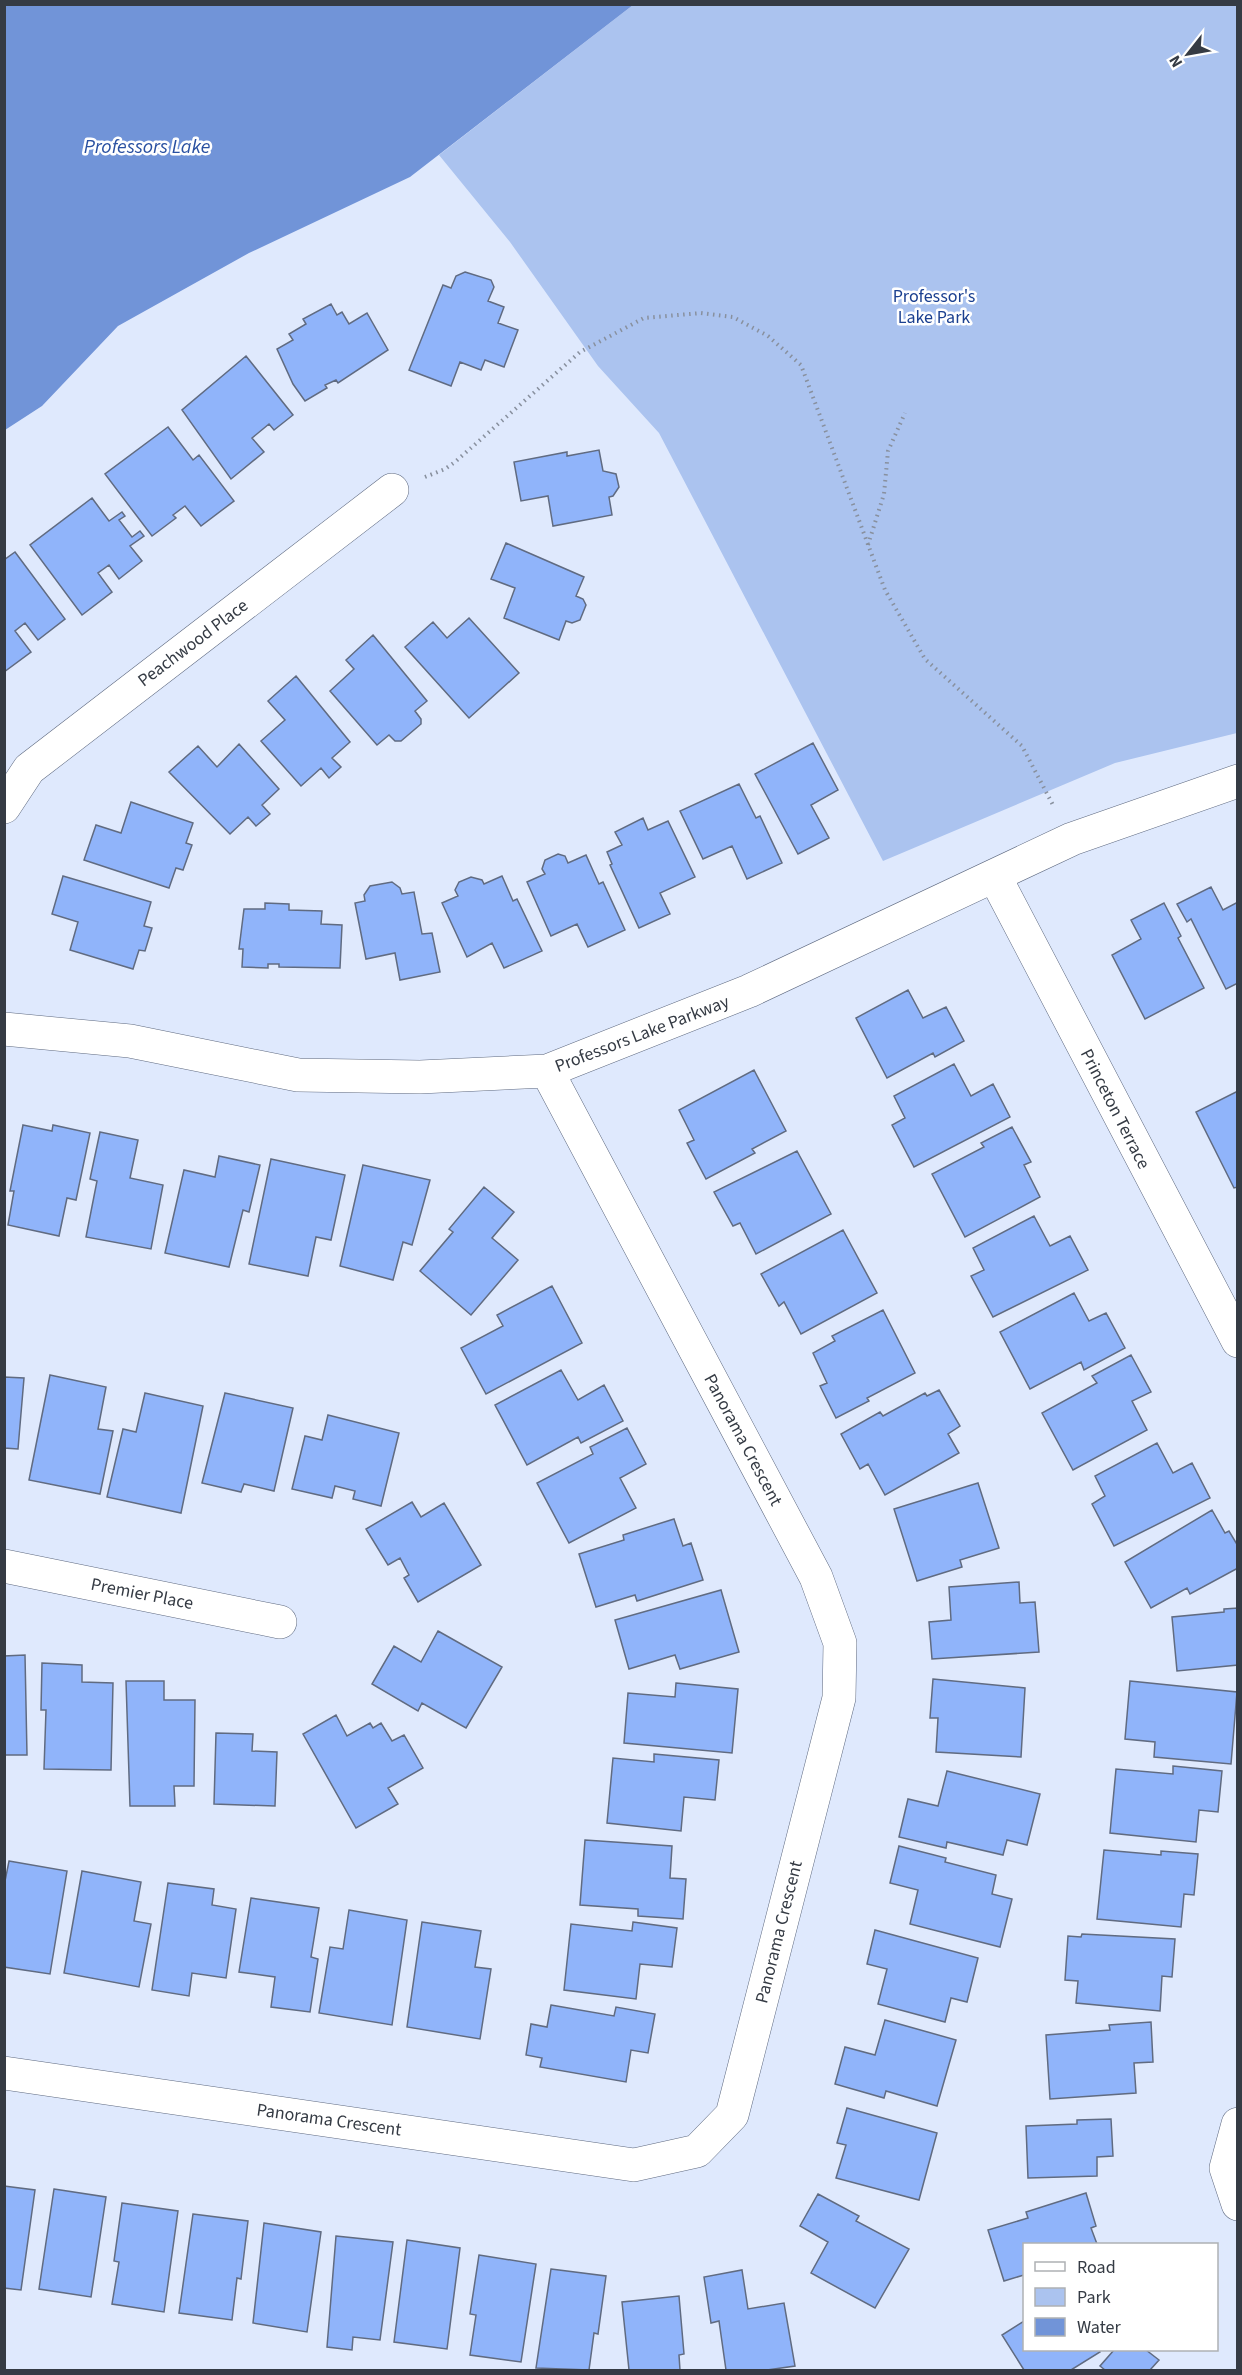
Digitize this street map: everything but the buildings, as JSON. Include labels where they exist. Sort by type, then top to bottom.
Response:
[{"type":"street","name":"Peachwood Place","points":[[4,807],[29,769],[392,490]]},
{"type":"street","name":"Professors Lake Parkway","points":[[4,1029],[130,1041],[298,1075],[420,1077],[547,1071],[749,991],[1072,839],[1238,780]]},
{"type":"street","name":"Princeton Terrace","points":[[995,877],[1228,1304],[1238,1341]]},
{"type":"street","name":"Panorama Crescent","points":[[4,2073],[634,2165],[697,2151],[732,2115],[839,1698],[840,1643],[816,1577],[547,1071]]},
{"type":"street","name":"Premier Place","points":[[4,1566],[280,1622]]},
{"type":"street","points":[[1238,2124],[1226,2168],[1238,2204]]},
{"type":"path","points":[[392,490],[445,469],[579,352],[644,318],[701,313],[733,317],[768,336],[801,365],[885,590],[925,659],[1022,747],[1072,839]]},
{"type":"path","points":[[868,545],[884,494],[888,451],[905,412]]},
{"type":"green space","name":"Professor's Lake Park","points":[[633,5],[1237,5],[1237,733],[1115,763],[883,861],[659,433],[598,366],[510,242],[439,155]]},
{"type":"water","name":"Professors Lake","points":[[5,4],[633,5],[410,177],[249,253],[118,326],[42,406],[5,430]]}]
